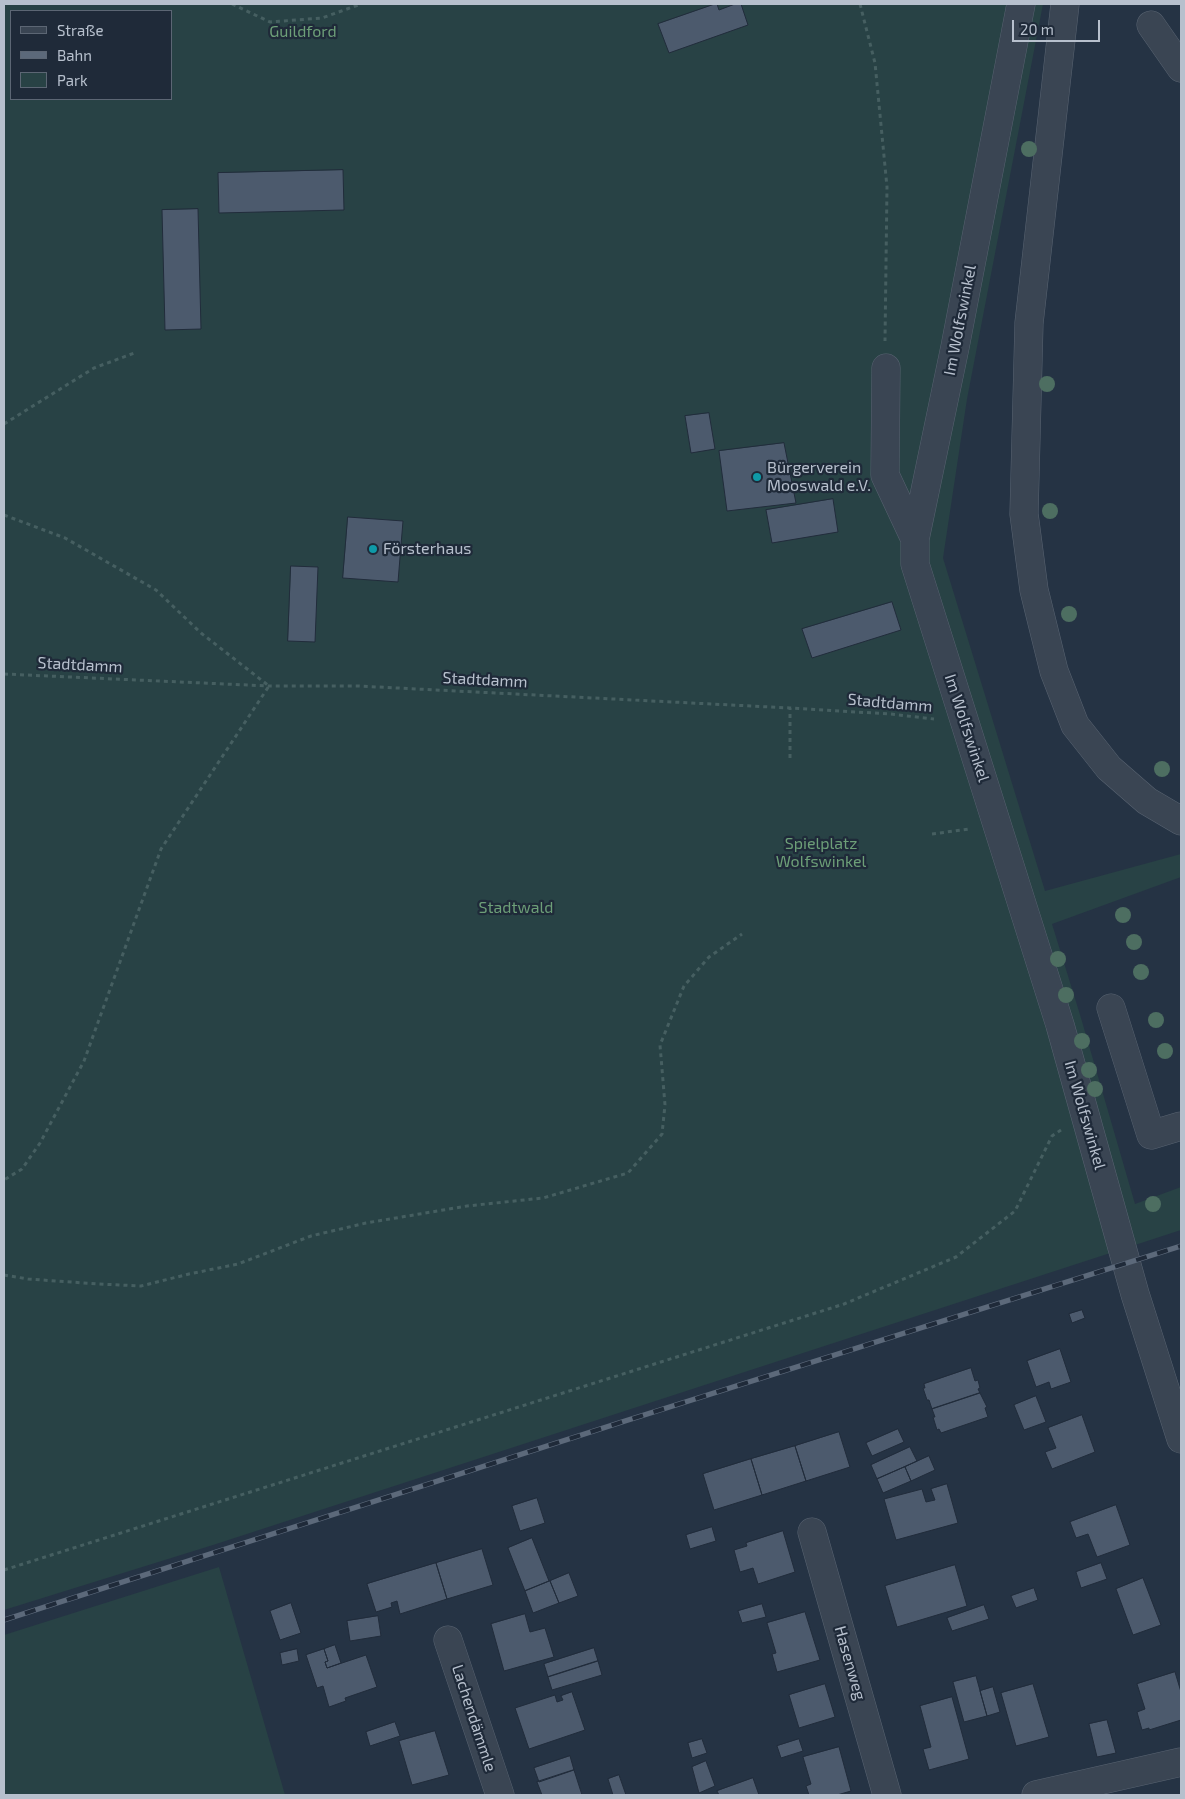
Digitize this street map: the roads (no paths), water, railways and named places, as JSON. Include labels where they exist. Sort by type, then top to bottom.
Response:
[{"type":"street","name":"Im Wolfswinkel","points":[[1021,4],[955,347],[915,539],[915,564],[1060,1025],[1135,1294],[1181,1439]]},
{"type":"street","points":[[1065,4],[1029,324],[1024,514],[1034,590],[1054,671],[1075,725],[1109,768],[1147,801],[1181,822]]},
{"type":"street","points":[[1151,25],[1181,68]]},
{"type":"street","points":[[885,355],[885,475],[915,539]]},
{"type":"street","points":[[1112,1008],[1151,1135],[1181,1126]]},
{"type":"street","name":"Hasenweg","points":[[812,1532],[887,1795]]},
{"type":"street","name":"Lachendämmle","points":[[448,1640],[500,1795]]},
{"type":"street","points":[[1036,1795],[1181,1762]]},
{"type":"railway","points":[[4,1620],[625,1421],[1181,1246]]},
{"type":"place","name":"Bürgerverein Mooswald e.V.","points":[[757,477]]},
{"type":"place","name":"Försterhaus","points":[[373,549]]},
{"type":"park label","name":"Guildford","points":[[303,32]]},
{"type":"park label","name":"Spielplatz Wolfswinkel","points":[[821,853]]},
{"type":"park label","name":"Stadtwald","points":[[516,908]]}]
